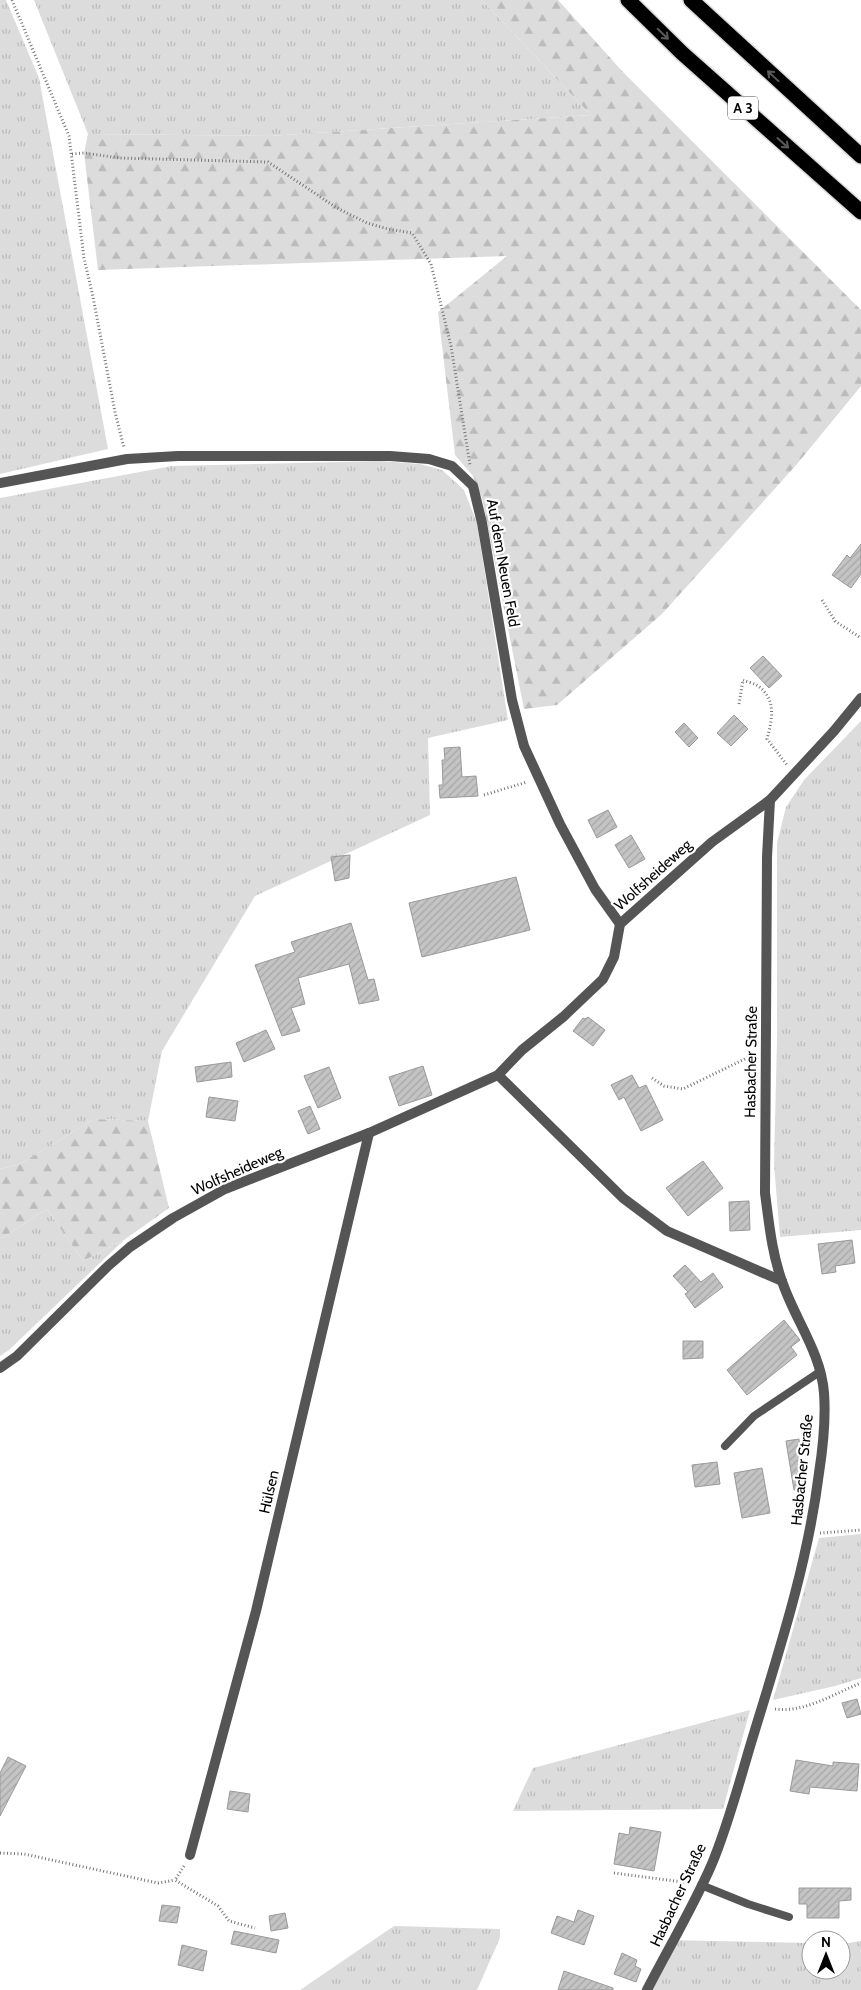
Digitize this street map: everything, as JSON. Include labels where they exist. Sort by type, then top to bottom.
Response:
[{"type":"highway","name":"A 3","points":[[628,0],[689,59],[861,212]]},
{"type":"highway","points":[[691,0],[861,156]]},
{"type":"street","name":"Auf dem Neuen Feld","points":[[0,484],[127,458],[251,455],[390,456],[429,459],[452,466],[473,486],[482,523],[512,700],[524,746],[538,779],[595,889],[620,924]]},
{"type":"street","points":[[770,800],[834,731],[861,698]]},
{"type":"street","name":"Wolfsheideweg","points":[[0,1368],[17,1356],[108,1266],[150,1233],[225,1189],[369,1133],[498,1075],[522,1050],[563,1017],[603,979],[614,957],[620,924],[712,842],[742,818],[770,800]]},
{"type":"street","name":"Hasbacher Straße","points":[[647,1990],[702,1885],[714,1856],[794,1602],[810,1534],[818,1488],[824,1394],[821,1371],[782,1282],[771,1237],[765,1193],[767,857],[770,800]]},
{"type":"street","points":[[498,1075],[623,1198],[667,1231],[782,1282]]},
{"type":"street","name":"Hülsen","points":[[190,1855],[256,1611],[369,1133]]},
{"type":"lane","points":[[725,1446],[754,1416],[821,1371]]},
{"type":"lane","points":[[702,1885],[748,1904],[789,1917]]},
{"type":"path","points":[[12,0],[69,136],[84,258],[115,412],[127,458]]},
{"type":"path","points":[[72,154],[84,153],[120,158],[268,162],[337,208],[367,223],[412,233],[431,264],[451,346],[473,486]]},
{"type":"path","points":[[822,600],[835,621],[861,638]]},
{"type":"path","points":[[739,704],[743,680],[759,686],[772,707],[772,722],[767,739],[793,773]]},
{"type":"path","points":[[484,795],[538,779]]},
{"type":"path","points":[[652,1078],[664,1086],[683,1089],[766,1048]]},
{"type":"path","points":[[810,1534],[861,1530]]},
{"type":"path","points":[[762,1707],[788,1711],[807,1706],[861,1683]]},
{"type":"path","points":[[0,1853],[24,1854],[158,1883],[175,1880],[218,1906],[229,1920],[255,1928]]},
{"type":"path","points":[[175,1880],[190,1855]]},
{"type":"path","points":[[614,1873],[678,1880],[702,1885]]},
{"type":"green space","points":[[0,0],[6,0],[39,78],[108,449],[0,474]]},
{"type":"green space","points":[[34,0],[482,0],[591,115],[269,136],[88,134]]},
{"type":"green space","points":[[482,0],[558,0],[623,72],[861,310],[861,386],[797,464],[662,614],[557,705],[524,709],[482,498],[473,476],[455,455],[438,312],[507,256],[98,270],[84,153],[88,134],[269,136],[591,115]]},
{"type":"green space","points":[[380,461],[420,464],[442,470],[464,490],[477,523],[508,720],[428,738],[430,815],[255,896],[162,1051],[148,1121],[94,1119],[20,1164],[0,1169],[0,498],[172,466]]},
{"type":"green space","points":[[861,721],[861,1230],[780,1237],[774,1164],[777,1039],[777,843],[786,807],[804,780]]},
{"type":"green space","points":[[94,1119],[148,1121],[169,1208],[124,1240],[83,1261],[47,1209],[0,1239],[0,1169],[20,1164]]},
{"type":"green space","points":[[47,1209],[83,1261],[124,1240],[9,1350],[0,1356],[0,1239]]},
{"type":"green space","points":[[861,1534],[861,1678],[773,1700],[819,1538]]},
{"type":"green space","points":[[750,1710],[723,1809],[513,1811],[533,1768]]},
{"type":"green space","points":[[394,1926],[500,1929],[500,1938],[477,1990],[300,1990]]},
{"type":"green space","points":[[668,1940],[801,1943],[801,1980],[851,1980],[851,1942],[861,1941],[861,1990],[641,1990]]},
{"type":"building","points":[[861,544],[861,574],[851,588],[832,575],[847,555],[850,558]]},
{"type":"building","points":[[763,656],[782,676],[769,688],[750,668]]},
{"type":"building","points":[[734,715],[748,729],[731,746],[717,733]]},
{"type":"building","points":[[684,723],[698,738],[689,747],[675,732]]},
{"type":"building","points":[[460,747],[462,777],[476,776],[478,796],[440,798],[439,785],[443,785],[442,760],[445,760],[444,748]]},
{"type":"building","points":[[608,810],[617,827],[597,838],[588,820]]},
{"type":"building","points":[[631,835],[645,859],[629,868],[615,845]]},
{"type":"building","points":[[350,855],[349,878],[335,881],[331,857]]},
{"type":"building","points":[[516,877],[530,930],[422,957],[409,903]]},
{"type":"building","points":[[351,923],[368,980],[374,979],[379,1000],[359,1004],[349,964],[298,978],[305,1004],[291,1008],[300,1031],[282,1036],[255,965],[295,952],[291,942]]},
{"type":"building","points":[[588,1017],[605,1030],[593,1046],[573,1031],[583,1018]]},
{"type":"building","points":[[266,1030],[275,1049],[244,1062],[236,1043]]},
{"type":"building","points":[[231,1062],[232,1077],[197,1082],[195,1067]]},
{"type":"building","points":[[423,1066],[432,1095],[399,1106],[389,1077]]},
{"type":"building","points":[[329,1067],[341,1098],[318,1108],[304,1076]]},
{"type":"building","points":[[632,1075],[639,1088],[646,1085],[663,1120],[641,1131],[624,1097],[619,1100],[611,1085]]},
{"type":"building","points":[[209,1097],[238,1101],[235,1121],[206,1117]]},
{"type":"building","points":[[310,1106],[320,1129],[308,1134],[298,1111]]},
{"type":"building","points":[[703,1161],[723,1188],[688,1216],[666,1188]]},
{"type":"building","points":[[749,1201],[750,1230],[730,1231],[729,1202]]},
{"type":"building","points":[[852,1240],[855,1263],[835,1266],[836,1272],[822,1274],[818,1244]]},
{"type":"building","points":[[685,1265],[701,1282],[713,1273],[723,1287],[695,1308],[685,1294],[688,1292],[673,1276]]},
{"type":"building","points":[[784,1320],[800,1340],[791,1347],[797,1355],[747,1395],[727,1370]]},
{"type":"building","points":[[683,1341],[703,1341],[703,1358],[683,1359]]},
{"type":"building","points":[[799,1439],[804,1489],[794,1490],[786,1441]]},
{"type":"building","points":[[717,1462],[720,1484],[695,1487],[692,1465]]},
{"type":"building","points":[[762,1468],[770,1513],[742,1518],[734,1473]]},
{"type":"building","points":[[857,1699],[861,1714],[847,1718],[842,1703]]},
{"type":"building","points":[[8,1757],[26,1766],[0,1816],[0,1773]]},
{"type":"building","points":[[796,1760],[833,1766],[833,1762],[859,1764],[857,1791],[810,1787],[809,1794],[790,1791]]},
{"type":"building","points":[[230,1791],[250,1794],[248,1812],[227,1809]]},
{"type":"building","points":[[630,1827],[661,1832],[654,1871],[614,1864],[619,1833],[629,1835]]},
{"type":"building","points":[[799,1888],[851,1888],[851,1900],[839,1901],[839,1918],[807,1918],[807,1904],[799,1904]]},
{"type":"building","points":[[162,1905],[180,1907],[177,1923],[159,1921]]},
{"type":"building","points":[[578,1910],[594,1916],[584,1945],[551,1933],[557,1916],[574,1922]]},
{"type":"building","points":[[285,1913],[288,1928],[271,1931],[269,1916]]},
{"type":"building","points":[[234,1931],[279,1940],[276,1953],[231,1944]]},
{"type":"building","points":[[182,1945],[207,1951],[203,1971],[178,1965]]},
{"type":"building","points":[[622,1953],[637,1960],[635,1966],[641,1969],[636,1982],[614,1974]]},
{"type":"building","points":[[564,1971],[613,1988],[613,1990],[558,1990]]}]
